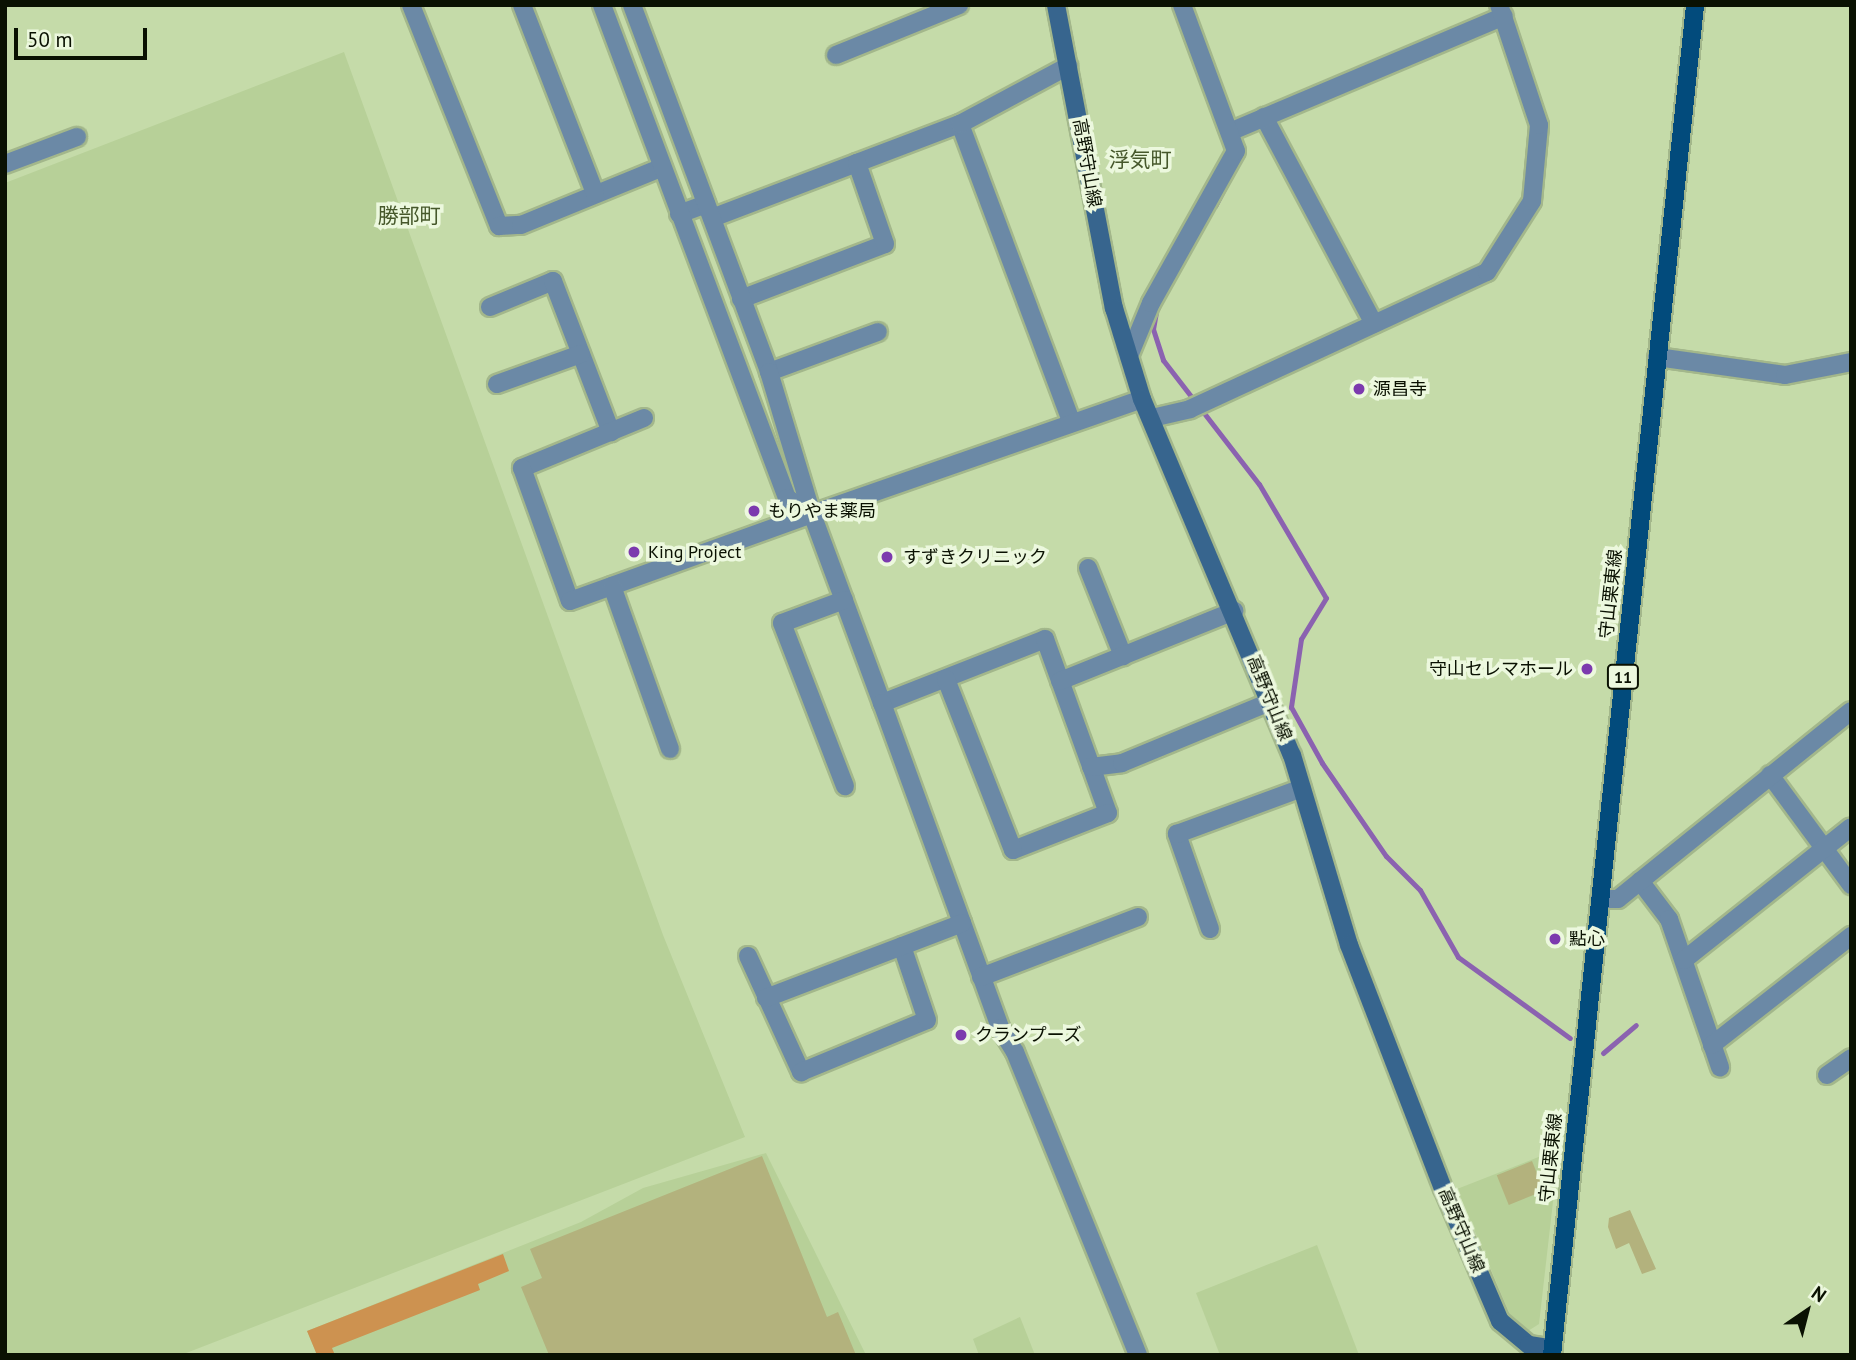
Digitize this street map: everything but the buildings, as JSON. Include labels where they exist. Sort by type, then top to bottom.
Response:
[{"type":"main road","name":"守山栗東線","points":[[1552,1352],[1695,5]]},
{"type":"main road","name":"高野守山線","points":[[1055,6],[1129,356],[1142,399],[1234,611],[1270,702],[1302,788],[1374,1015],[1500,1321],[1529,1345],[1552,1352]]},
{"type":"street","points":[[411,5],[499,226],[513,228],[661,168]]},
{"type":"street","points":[[522,5],[595,193]]},
{"type":"street","points":[[602,5],[787,498],[812,514]]},
{"type":"street","points":[[632,5],[769,372],[812,514],[981,977],[1138,1355]]},
{"type":"street","points":[[836,55],[959,5]]},
{"type":"street","points":[[1129,356],[1151,303],[1236,151],[1237,128],[1182,5]]},
{"type":"street","points":[[1152,418],[1190,409],[1487,272],[1532,201],[1537,105],[1502,11],[1237,128]]},
{"type":"street","points":[[679,214],[709,211],[857,163],[960,124],[1068,66]]},
{"type":"street","points":[[1264,117],[1374,324]]},
{"type":"street","points":[[960,124],[1072,423]]},
{"type":"street","points":[[5,164],[77,137]]},
{"type":"street","points":[[741,299],[885,244],[857,163]]},
{"type":"street","points":[[490,307],[553,281],[611,432]]},
{"type":"street","points":[[769,372],[878,332]]},
{"type":"street","points":[[497,384],[581,354]]},
{"type":"street","points":[[1657,357],[1785,375],[1851,362]]},
{"type":"street","points":[[644,418],[522,468],[570,601],[1142,399]]},
{"type":"street","points":[[1088,568],[1123,656]]},
{"type":"street","points":[[612,586],[670,749]]},
{"type":"street","points":[[844,600],[782,623],[845,786]]},
{"type":"street","points":[[1060,681],[1234,611]]},
{"type":"street","points":[[882,703],[1045,639],[1108,813],[1013,850],[946,679]]},
{"type":"street","points":[[1091,767],[1122,763],[1270,702]]},
{"type":"street","points":[[1600,899],[1618,899],[1851,711]]},
{"type":"street","points":[[1770,775],[1827,846],[1851,885]]},
{"type":"street","points":[[1210,929],[1177,835],[1302,788]]},
{"type":"street","points":[[1684,960],[1851,827]]},
{"type":"street","points":[[1640,881],[1669,919],[1720,1067]]},
{"type":"street","points":[[981,977],[1138,917]]},
{"type":"street","points":[[766,998],[962,923]]},
{"type":"street","points":[[1712,1045],[1851,936]]},
{"type":"street","points":[[748,956],[801,1072],[927,1020],[902,946]]},
{"type":"street","points":[[1828,1075],[1851,1058]]},
{"type":"shaded area","points":[[344,52],[663,935],[745,1137],[181,1355],[5,1355],[5,183]]},
{"type":"shaded area","points":[[1559,1149],[1539,1324],[1528,1331],[1511,1317],[1457,1189]]},
{"type":"shaded area","points":[[766,1153],[866,1355],[317,1355],[307,1331],[581,1222],[643,1188]]},
{"type":"shaded area","points":[[1317,1245],[1359,1355],[1220,1355],[1196,1293]]},
{"type":"shaded area","points":[[503,1254],[509,1271],[478,1284],[480,1290],[332,1348],[335,1355],[317,1355],[307,1331]]},
{"type":"shaded area","points":[[1020,1317],[1035,1355],[979,1355],[973,1339]]},
{"type":"waterway","points":[[1215,206],[1241,156]]},
{"type":"waterway","points":[[1156,312],[1153,329],[1163,360],[1259,484],[1326,598],[1301,639],[1291,707],[1322,763],[1386,856],[1420,890],[1458,957],[1570,1038]]},
{"type":"waterway","points":[[1603,1053],[1636,1025]]},
{"type":"place","name":"源昌寺","points":[[1359,389]]},
{"type":"place","name":"もりやま薬局","points":[[754,511]]},
{"type":"place","name":"King Project","points":[[634,552]]},
{"type":"place","name":"すずきクリニック","points":[[887,557]]},
{"type":"place","name":"守山セレマホール","points":[[1587,669]]},
{"type":"place","name":"點心","points":[[1555,939]]},
{"type":"place","name":"クランプーズ","points":[[961,1035]]},
{"type":"district","name":"浮気町","points":[[1140,160]]},
{"type":"district","name":"勝部町","points":[[409,216]]}]
